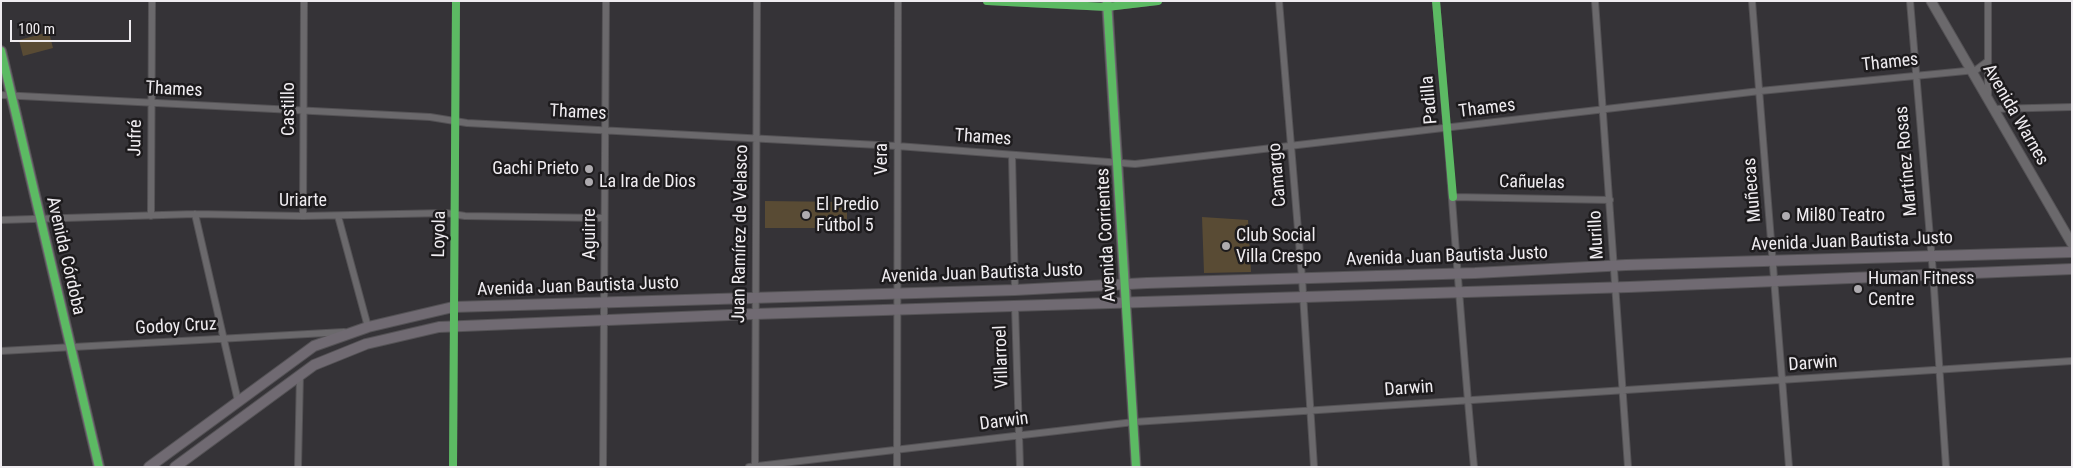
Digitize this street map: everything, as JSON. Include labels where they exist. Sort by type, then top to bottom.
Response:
[{"type":"main road","name":"Avenida Warnes","points":[[1931,1],[2072,244]]},
{"type":"main road","name":"Avenida Corrientes","points":[[1107,4],[1136,467]]},
{"type":"main road","name":"Avenida Córdoba","points":[[1,51],[6,95],[40,217],[99,467]]},
{"type":"main road","name":"Avenida Juan Bautista Justo","points":[[149,467],[314,346],[368,327],[453,307],[898,294],[1125,284],[1457,274],[1614,266],[2072,252]]},
{"type":"main road","name":"Avenida Juan Bautista Justo","points":[[174,467],[300,374],[327,358],[366,344],[409,332],[453,326],[754,314],[898,312],[1015,306],[1126,304],[1303,296],[1616,288],[1933,273],[2072,269]]},
{"type":"street","name":"Jufré","points":[[151,216],[152,1]]},
{"type":"street","name":"Castillo","points":[[303,216],[304,1]]},
{"type":"street","name":"Loyola","points":[[453,467],[456,1]]},
{"type":"street","name":"Aguirre","points":[[603,467],[606,1]]},
{"type":"street","name":"Juan Ramírez de Velasco","points":[[753,466],[757,1]]},
{"type":"street","name":"Vera","points":[[897,467],[898,1]]},
{"type":"street","points":[[987,1],[1107,4],[1158,1]]},
{"type":"street","name":"Camargo","points":[[1279,1],[1302,278],[1314,467]]},
{"type":"street","name":"Padilla","points":[[1436,1],[1453,197],[1458,292],[1474,467]]},
{"type":"street","name":"Murillo","points":[[1595,1],[1628,467]]},
{"type":"street","name":"Muñecas","points":[[1752,1],[1789,467]]},
{"type":"street","name":"Martínez Rosas","points":[[1910,1],[1933,273],[1946,467]]},
{"type":"street","points":[[1988,1],[1988,60],[1991,105],[2072,107]]},
{"type":"street","points":[[1958,71],[1963,67],[1965,60]]},
{"type":"street","points":[[1971,70],[1981,68],[1988,60]]},
{"type":"street","name":"Thames","points":[[6,95],[304,112],[430,117],[454,121],[897,146],[1134,164],[1603,111],[1760,91],[1971,70]]},
{"type":"street","points":[[1012,155],[1015,290]]},
{"type":"street","name":"Cañuelas","points":[[1453,197],[1610,200]]},
{"type":"street","name":"Uriarte","points":[[1,220],[40,217],[195,214],[338,216],[446,213],[455,215],[604,218]]},
{"type":"street","points":[[195,214],[222,339],[238,401]]},
{"type":"street","points":[[338,216],[368,327]]},
{"type":"street","name":"Villarroel","points":[[1015,306],[1020,467]]},
{"type":"street","name":"Godoy Cruz","points":[[1,351],[352,332]]},
{"type":"street","name":"Darwin","points":[[753,466],[1134,422],[2072,361]]},
{"type":"street","points":[[298,467],[300,374]]},
{"type":"shaded area","points":[[49,32],[53,48],[23,56],[19,40]]},
{"type":"shaded area","name":"El Predio Fútbol 5","points":[[765,201],[847,202],[847,228],[765,228]]},
{"type":"shaded area","name":"Club Social Villa Crespo","points":[[1202,217],[1248,220],[1251,272],[1204,273]]},
{"type":"cycle path","points":[[453,467],[456,1]]},
{"type":"cycle path","points":[[987,1],[1107,7],[1158,1]]},
{"type":"cycle path","points":[[1107,1],[1136,467]]},
{"type":"cycle path","points":[[1436,1],[1453,197]]},
{"type":"cycle path","points":[[1,51],[99,467]]},
{"type":"place","name":"Gachi Prieto","points":[[589,169]]},
{"type":"place","name":"La Ira de Dios","points":[[589,182]]},
{"type":"place","name":"El Predio Fútbol 5","points":[[806,215]]},
{"type":"place","name":"Mil80 Teatro","points":[[1786,216]]},
{"type":"place","name":"Club Social Villa Crespo","points":[[1226,246]]},
{"type":"place","name":"Human Fitness Centre","points":[[1858,289]]}]
